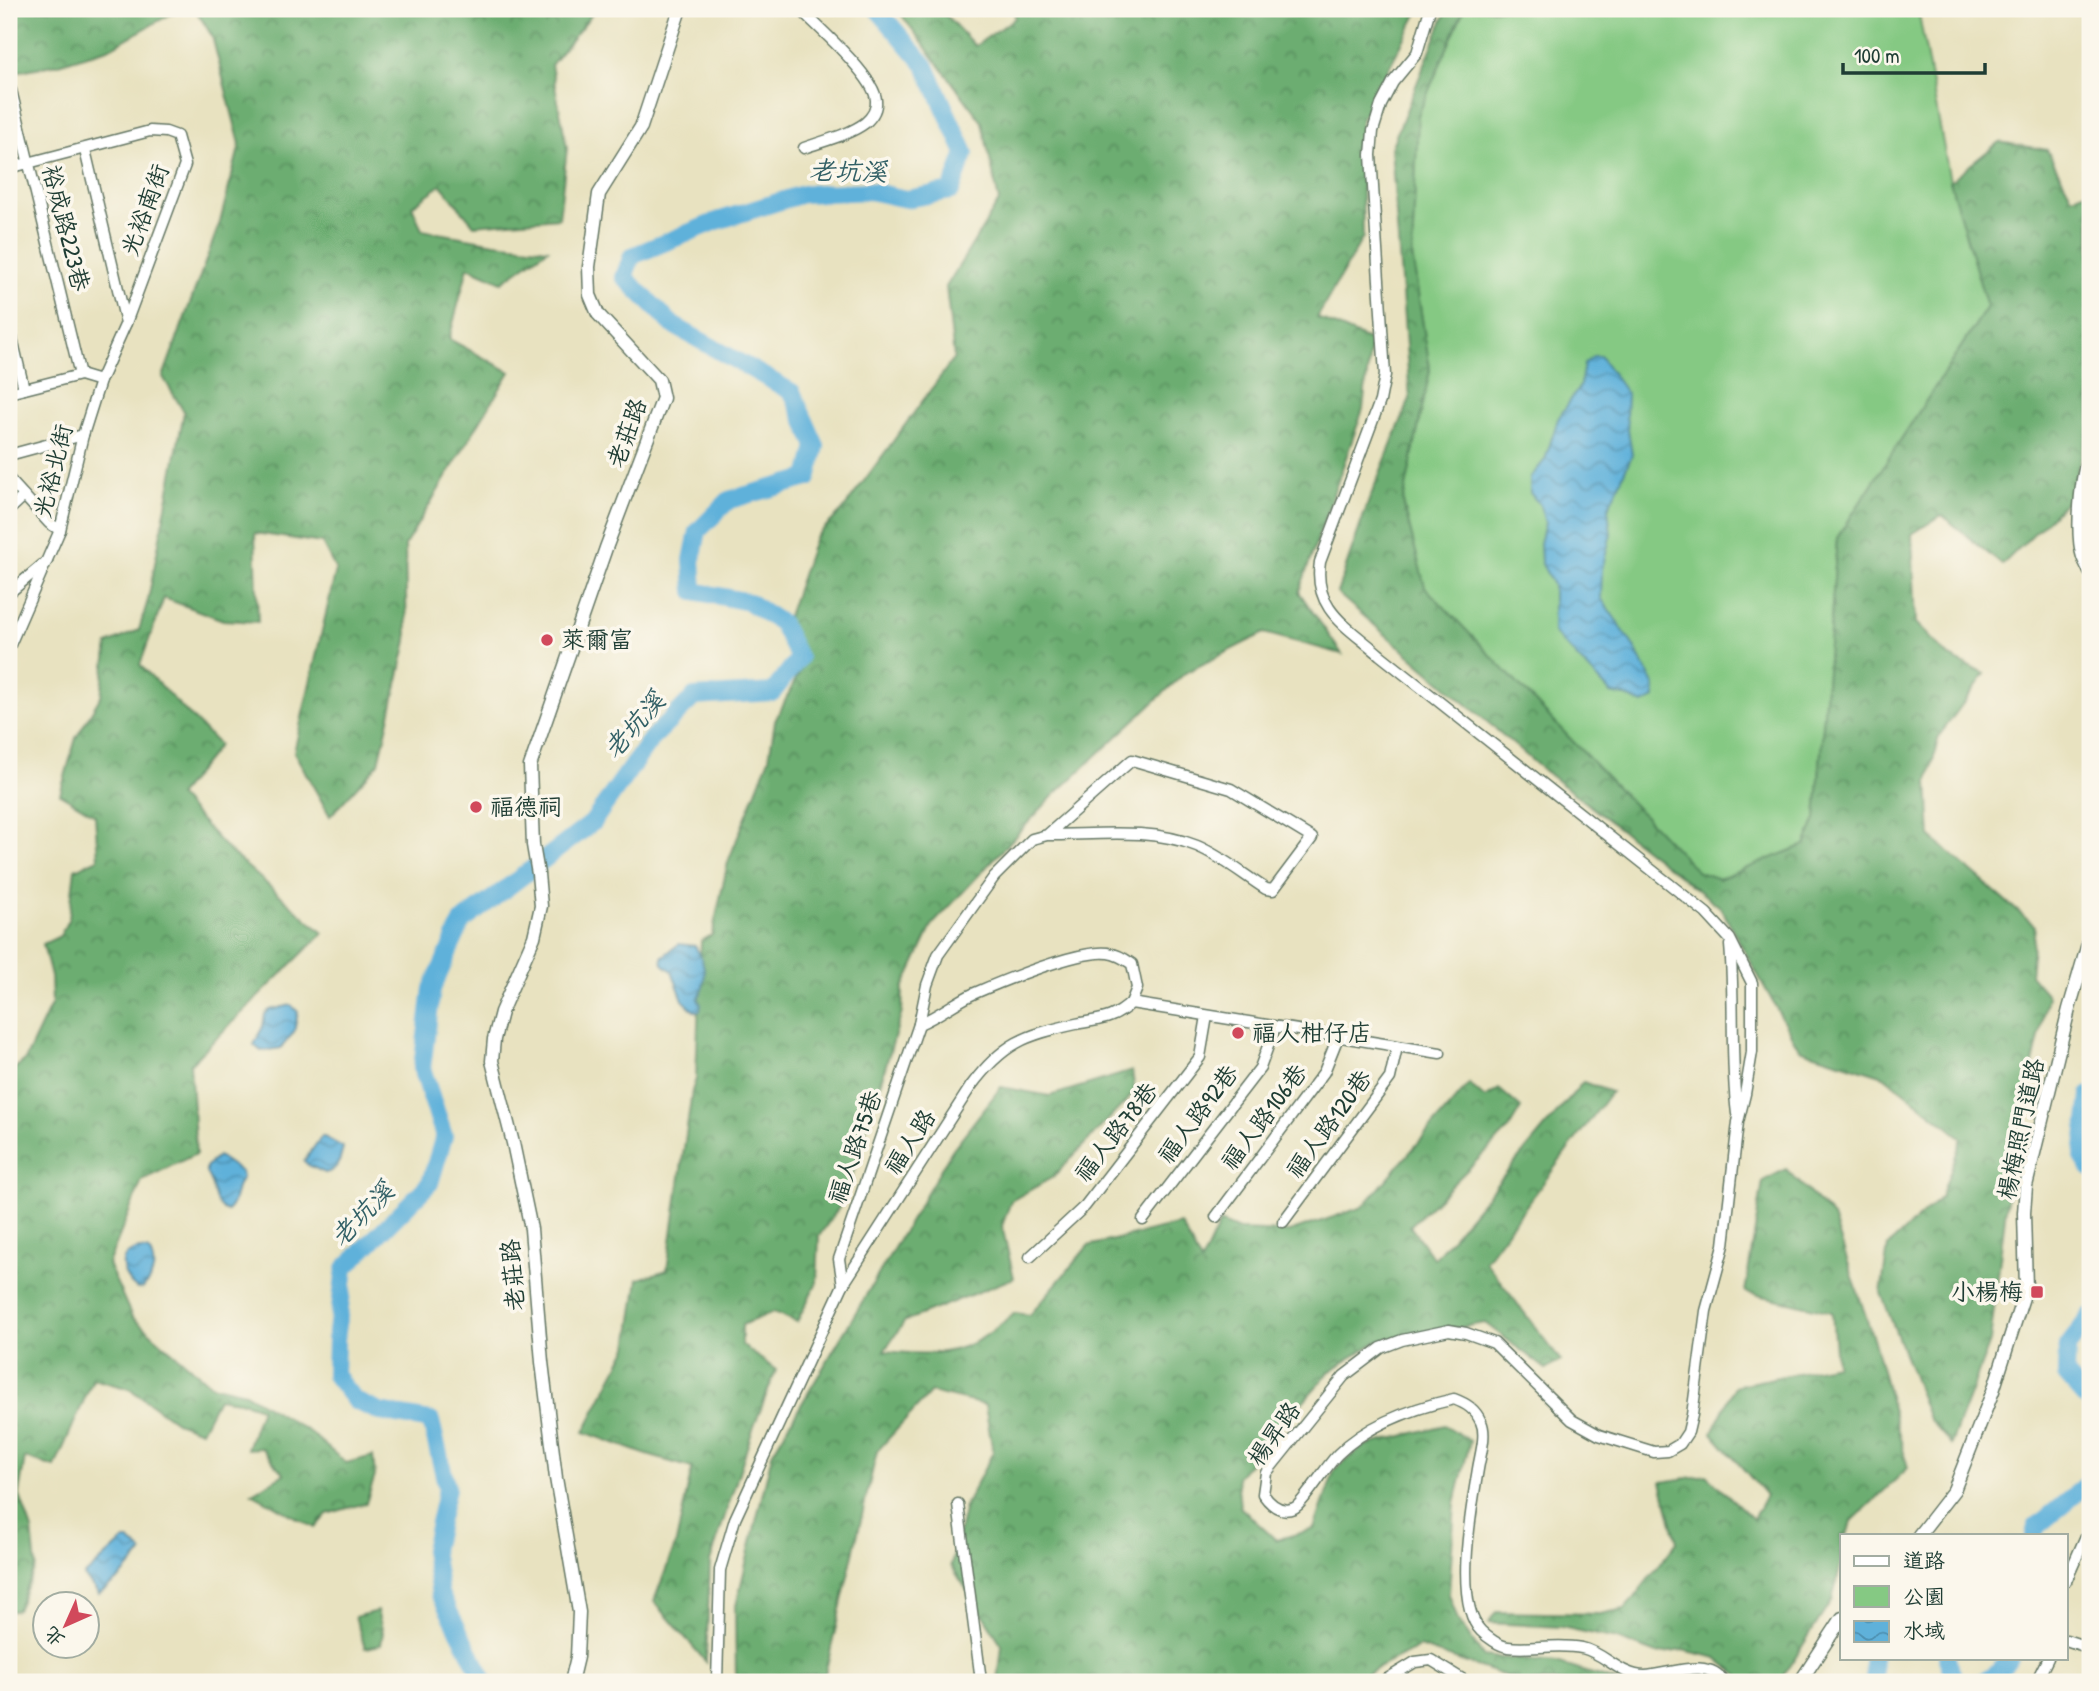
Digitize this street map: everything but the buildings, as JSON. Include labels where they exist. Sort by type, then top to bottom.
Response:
[{"type":"street","name":"老莊路","points":[[571,1682],[578,1657],[579,1612],[555,1478],[531,1229],[492,1061],[501,1012],[534,937],[541,906],[533,845],[530,766],[606,548],[663,398],[659,380],[598,314],[590,295],[589,267],[599,194],[641,127],[680,9]]},
{"type":"street","points":[[800,9],[858,67],[873,88],[877,100],[874,113],[864,124],[804,148]]},
{"type":"street","points":[[1430,9],[1417,53],[1393,82],[1381,105],[1373,131],[1371,155],[1385,375],[1380,401],[1321,562],[1317,581],[1321,596],[1333,614],[1380,655],[1706,913],[1730,939],[1752,983],[1752,1052],[1738,1122]]},
{"type":"street","name":"裕成路223巷","points":[[11,90],[80,375]]},
{"type":"street","name":"光裕南街","points":[[9,168],[150,131],[177,136],[185,165],[126,323],[100,380]]},
{"type":"street","points":[[85,150],[126,323]]},
{"type":"street","points":[[9,325],[24,389]]},
{"type":"street","points":[[9,393],[80,375],[100,380]]},
{"type":"street","name":"光裕北街","points":[[9,647],[61,530],[83,435],[100,380]]},
{"type":"street","points":[[9,454],[83,435]]},
{"type":"street","points":[[2090,454],[2081,482],[2081,517],[2082,556],[2090,572]]},
{"type":"street","points":[[9,480],[50,523],[61,530]]},
{"type":"street","points":[[9,510],[24,496]]},
{"type":"street","points":[[9,593],[49,558]]},
{"type":"street","name":"福人路75巷","points":[[843,1285],[839,1259],[919,1024],[927,985],[938,955],[994,877],[1032,839],[1047,835],[1137,833],[1165,836],[1199,847],[1266,889],[1273,890],[1312,838],[1231,789],[1132,760],[1047,835]]},
{"type":"street","name":"楊梅照門道路","points":[[1920,1534],[1954,1490],[1993,1391],[2026,1289],[2026,1186],[2069,1009],[2090,937]]},
{"type":"street","points":[[1730,939],[1733,980],[1733,1085],[1738,1122]]},
{"type":"street","points":[[919,1024],[935,1018],[974,994],[1085,954],[1109,953],[1123,957],[1132,964],[1137,988],[1131,1003],[1440,1054]]},
{"type":"street","name":"福人路","points":[[717,1682],[720,1570],[735,1520],[843,1285],[989,1061],[1016,1042],[1051,1029],[1118,1015],[1131,1003]]},
{"type":"street","name":"福人路78巷","points":[[1030,1257],[1085,1206],[1200,1057],[1207,1016]]},
{"type":"street","name":"福人路92巷","points":[[1143,1220],[1260,1068],[1275,1027]]},
{"type":"street","name":"福人路106巷","points":[[1216,1217],[1324,1072],[1338,1037]]},
{"type":"street","name":"福人路120巷","points":[[1283,1222],[1390,1078],[1397,1046]]},
{"type":"street","name":"楊昇路","points":[[1724,1682],[1719,1674],[1707,1669],[1643,1676],[1626,1672],[1585,1648],[1548,1644],[1506,1647],[1479,1629],[1471,1614],[1467,1597],[1467,1566],[1483,1424],[1470,1405],[1454,1399],[1391,1420],[1352,1441],[1320,1474],[1297,1507],[1279,1509],[1270,1504],[1263,1494],[1266,1473],[1344,1377],[1381,1348],[1402,1340],[1449,1330],[1494,1343],[1572,1420],[1599,1434],[1654,1452],[1668,1451],[1680,1444],[1688,1432],[1692,1415],[1706,1311],[1724,1245],[1738,1122]]},
{"type":"street","points":[[958,1504],[979,1682]]},
{"type":"street","points":[[2068,1576],[2090,1527]]},
{"type":"street","points":[[1800,1682],[1840,1621]]},
{"type":"street","points":[[2068,1641],[2090,1648]]},
{"type":"street","points":[[2087,1682],[2090,1655]]},
{"type":"street","points":[[1382,1682],[1415,1662],[1431,1660],[1467,1682]]},
{"type":"street","points":[[2036,1682],[2047,1660]]},
{"type":"green space","points":[[9,9],[180,9],[108,49],[58,64],[9,73]]},
{"type":"green space","points":[[195,9],[596,9],[551,65],[567,148],[559,218],[474,225],[441,185],[412,206],[422,230],[548,249],[502,282],[468,267],[449,339],[510,372],[405,545],[407,641],[379,763],[330,816],[294,752],[336,570],[322,543],[255,533],[258,622],[223,620],[164,598],[140,665],[219,745],[178,796],[227,849],[323,933],[190,1064],[196,1154],[142,1180],[108,1264],[132,1317],[211,1385],[245,1393],[308,1431],[346,1463],[373,1456],[375,1476],[366,1503],[327,1514],[315,1528],[252,1493],[284,1474],[262,1448],[247,1449],[261,1408],[218,1398],[201,1431],[176,1422],[130,1389],[93,1379],[55,1467],[25,1458],[19,1493],[32,1530],[36,1566],[17,1610],[9,1612],[9,1073],[25,1060],[52,1003],[51,977],[43,944],[60,936],[69,918],[75,869],[98,859],[95,815],[60,794],[76,738],[101,696],[108,644],[139,630],[148,600],[184,412],[163,377],[220,222],[240,144],[212,36]]},
{"type":"green space","points":[[897,9],[940,9],[975,46],[1015,18],[1014,9],[1420,9],[1361,120],[1363,237],[1317,318],[1371,341],[1363,409],[1299,592],[1342,654],[1264,633],[1185,673],[1053,796],[933,924],[903,988],[902,1012],[845,1199],[819,1236],[817,1282],[797,1322],[773,1312],[742,1325],[742,1345],[776,1370],[753,1429],[710,1562],[706,1662],[654,1601],[676,1543],[692,1468],[584,1432],[628,1347],[638,1279],[667,1270],[692,1091],[696,1079],[701,941],[712,935],[728,862],[769,758],[775,721],[806,659],[787,619],[815,537],[842,511],[954,358],[946,287],[999,201],[982,122]]},
{"type":"green space","points":[[1447,9],[1464,9],[1418,115],[1412,255],[1430,370],[1403,502],[1425,587],[1698,872],[1719,879],[1805,845],[1816,819],[1837,538],[1987,307],[1950,181],[1999,142],[2047,150],[2072,197],[2090,191],[2090,425],[2069,499],[2002,565],[1942,515],[1912,534],[1916,623],[1949,657],[1985,674],[1939,736],[1928,781],[1931,837],[2035,926],[2030,975],[2048,996],[2012,1158],[1990,1342],[1951,1444],[1929,1419],[1881,1293],[1888,1246],[1941,1197],[1962,1138],[1884,1076],[1799,1049],[1720,907],[1541,768],[1337,593],[1369,500],[1410,399],[1391,148]]},
{"type":"green space","points":[[1464,9],[1918,9],[1950,181],[1987,307],[1837,538],[1816,819],[1805,846],[1719,879],[1698,872],[1425,588],[1403,502],[1430,370],[1412,255],[1418,115]]},
{"type":"green space","points":[[1132,1071],[1135,1092],[1053,1177],[1011,1201],[1002,1226],[1014,1278],[905,1321],[884,1351],[919,1353],[953,1350],[980,1339],[1015,1313],[1030,1315],[1088,1246],[1181,1224],[1201,1263],[1220,1222],[1239,1230],[1289,1232],[1363,1207],[1469,1084],[1485,1098],[1499,1089],[1521,1108],[1508,1130],[1410,1226],[1434,1259],[1583,1082],[1611,1092],[1485,1261],[1561,1361],[1546,1369],[1485,1323],[1378,1341],[1329,1372],[1237,1477],[1240,1507],[1276,1540],[1314,1529],[1335,1469],[1364,1446],[1445,1425],[1470,1441],[1455,1503],[1449,1594],[1458,1620],[1483,1656],[1557,1663],[1619,1682],[1524,1682],[1419,1647],[1356,1679],[1318,1682],[998,1682],[1002,1645],[951,1565],[965,1506],[993,1452],[985,1405],[931,1392],[877,1451],[825,1674],[736,1679],[735,1610],[772,1454],[952,1150],[1001,1087],[1050,1096]]},
{"type":"green space","points":[[1786,1169],[1833,1217],[1875,1344],[1908,1468],[1851,1522],[1847,1534],[1840,1534],[1840,1567],[1832,1600],[1779,1682],[1744,1682],[1717,1658],[1683,1650],[1657,1654],[1617,1639],[1561,1627],[1489,1623],[1496,1612],[1600,1614],[1625,1609],[1677,1542],[1661,1482],[1707,1475],[1753,1519],[1766,1495],[1712,1433],[1735,1386],[1836,1365],[1832,1312],[1745,1292],[1763,1181]]},
{"type":"green space","points":[[377,1611],[383,1632],[381,1645],[365,1648],[355,1617]]},
{"type":"water","points":[[1594,356],[1600,356],[1627,394],[1626,416],[1632,455],[1608,509],[1611,534],[1602,569],[1601,598],[1631,642],[1654,684],[1655,698],[1643,704],[1611,693],[1553,632],[1553,585],[1541,562],[1540,543],[1545,523],[1540,505],[1530,493],[1530,478],[1545,460],[1558,419],[1580,386],[1584,364]]},
{"type":"water","points":[[679,944],[695,946],[702,959],[704,979],[698,999],[700,1011],[694,1011],[683,1000],[672,971],[663,964],[662,957]]},
{"type":"water","points":[[291,1005],[298,1012],[294,1032],[281,1048],[261,1051],[254,1045],[263,1026],[265,1014],[270,1010]]},
{"type":"water","points":[[322,1136],[343,1147],[336,1167],[325,1173],[304,1161]]},
{"type":"water","points":[[218,1156],[241,1172],[242,1178],[233,1203],[227,1211],[218,1205],[206,1173],[206,1167]]},
{"type":"water","points":[[132,1251],[149,1251],[154,1266],[147,1283],[143,1288],[137,1289],[124,1272],[123,1260]]},
{"type":"water","points":[[124,1540],[129,1540],[143,1552],[120,1578],[102,1592],[96,1590],[84,1576]]},
{"type":"waterway","name":"老坑溪","points":[[485,1682],[440,1594],[433,1550],[447,1488],[431,1421],[380,1412],[355,1401],[335,1375],[336,1340],[345,1268],[430,1183],[444,1136],[422,1068],[432,989],[462,922],[592,823],[651,739],[694,697],[773,692],[799,658],[781,623],[749,602],[694,591],[692,560],[698,531],[729,500],[808,478],[816,446],[792,392],[673,325],[624,277],[632,256],[717,221],[803,194],[870,191],[906,199],[951,191],[965,153],[925,65],[877,9]]},
{"type":"waterway","points":[[2090,1095],[2083,1157],[2090,1168]]},
{"type":"waterway","points":[[2090,1316],[2067,1347],[2066,1375],[2090,1402]]},
{"type":"waterway","points":[[2034,1534],[2036,1527],[2090,1482]]},
{"type":"waterway","points":[[1873,1660],[1875,1682]]},
{"type":"waterway","points":[[1948,1660],[1955,1682]]},
{"type":"waterway","points":[[1982,1682],[2008,1660]]},
{"type":"place","name":"萊爾富","points":[[547,640]]},
{"type":"place","name":"福德祠","points":[[476,807]]},
{"type":"place","name":"福人柑仔店","points":[[1238,1033]]},
{"type":"place","name":"小楊梅","points":[[2037,1292]]}]
